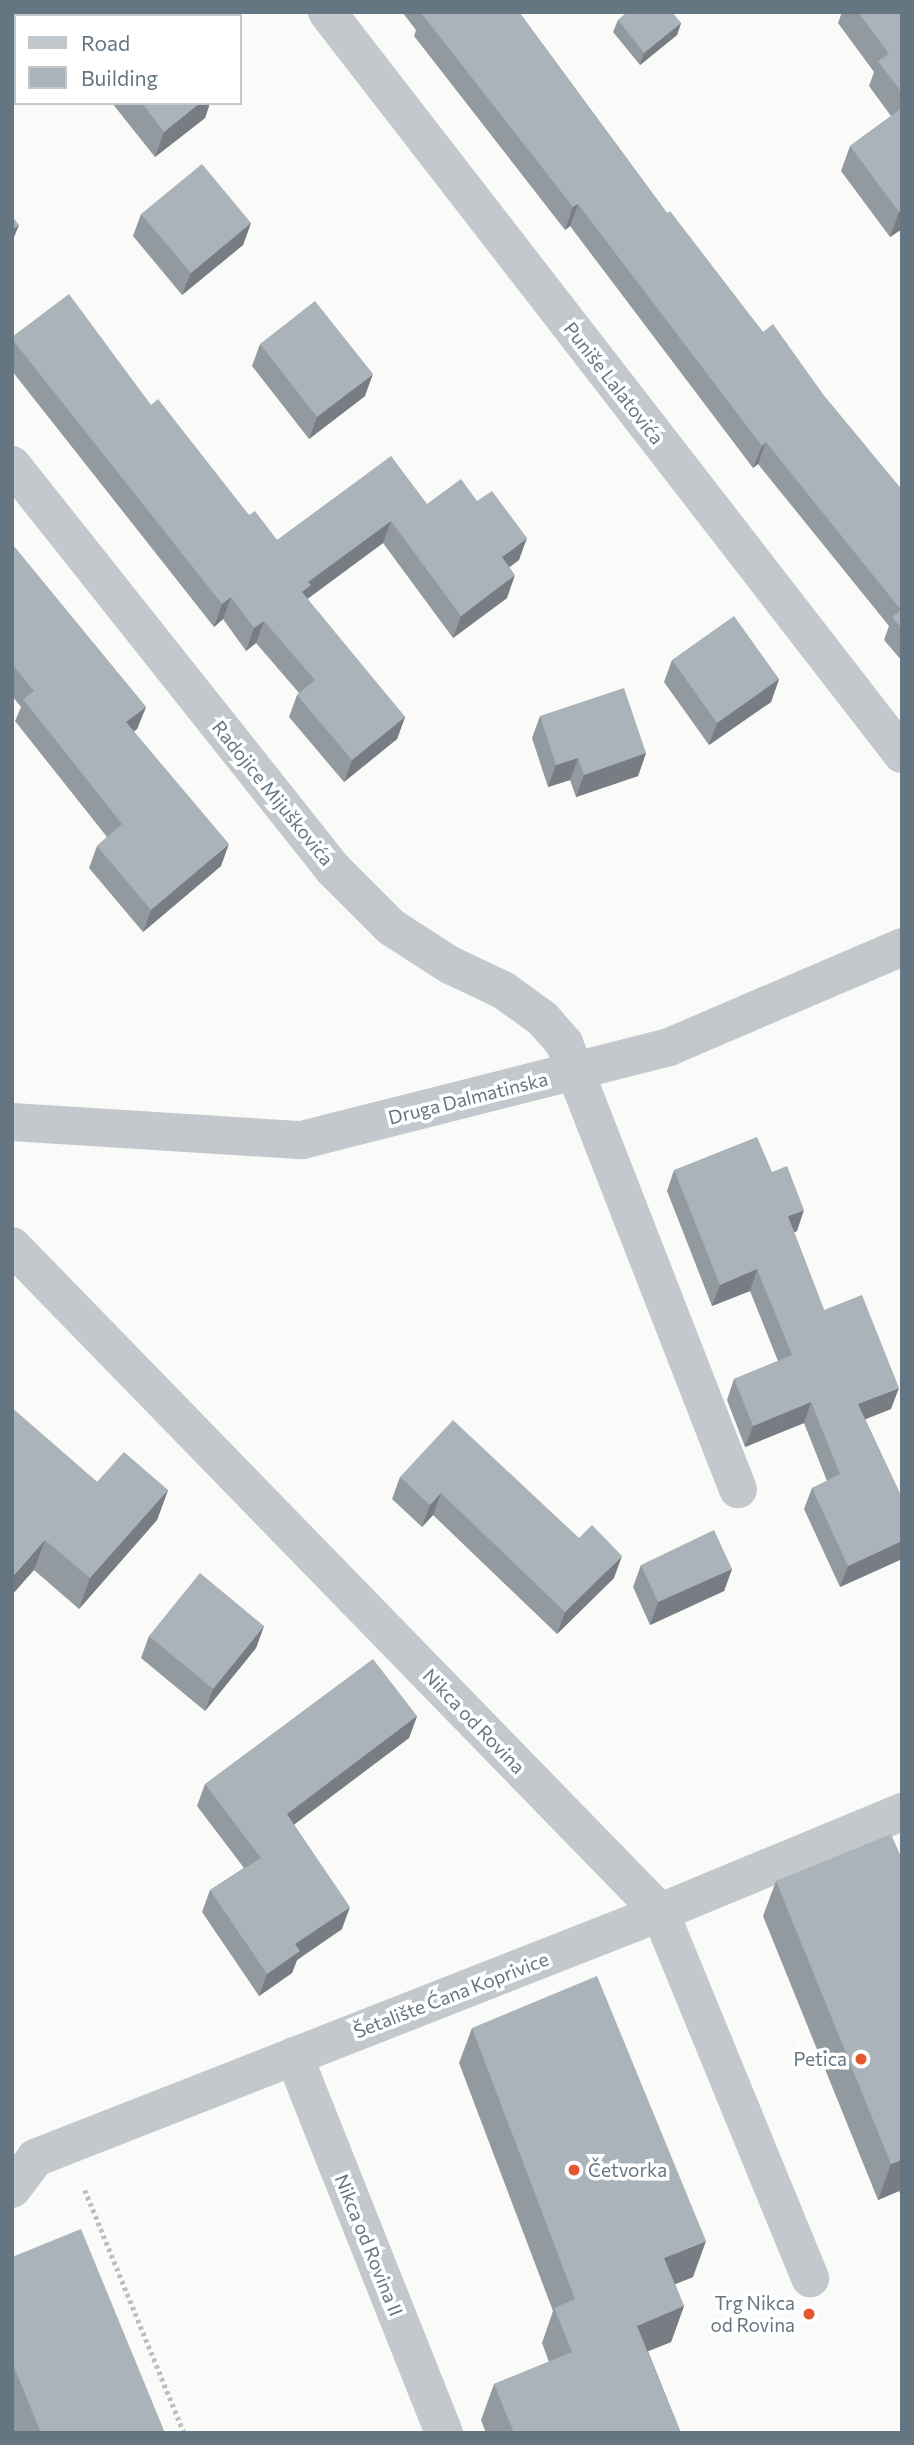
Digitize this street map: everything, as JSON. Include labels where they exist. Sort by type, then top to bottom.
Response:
[{"type":"street","name":"Puniše Lalatovića","points":[[327,12],[902,754]]},
{"type":"street","name":"Radojice Mijuškovića","points":[[12,465],[333,869],[391,927],[450,965],[503,990],[543,1019],[564,1043],[578,1070],[738,1489]]},
{"type":"street","name":"Druga Dalmatinska","points":[[12,1122],[302,1140],[669,1047],[902,947]]},
{"type":"street","name":"Nikca od Rovina","points":[[12,1246],[660,1912],[810,2278]]},
{"type":"street","name":"Šetalište Ćana Koprivice","points":[[12,2189],[35,2158],[660,1912],[902,1812]]},
{"type":"street","name":"Nikca od Rovina II","points":[[294,2056],[444,2433]]},
{"type":"path","points":[[68,2147],[184,2433]]},
{"type":"building","points":[[12,12],[32,12],[14,14],[12,27]]},
{"type":"building","points":[[71,12],[152,14],[72,14]]},
{"type":"building","points":[[519,12],[667,213],[670,211],[763,332],[773,324],[825,397],[902,490],[902,629],[892,617],[901,610],[766,442],[762,446],[578,204],[573,207],[422,14]]},
{"type":"building","points":[[627,12],[672,12],[681,23],[644,53],[618,20]]},
{"type":"building","points":[[858,12],[902,12],[902,93],[878,61],[889,54]]},
{"type":"building","points":[[144,105],[198,105],[164,132]]},
{"type":"building","points":[[902,108],[902,210],[899,212],[850,146]]},
{"type":"building","points":[[202,164],[251,223],[191,273],[141,214]]},
{"type":"building","points":[[12,216],[19,225],[12,229]]},
{"type":"building","points":[[69,294],[151,405],[158,399],[249,515],[255,511],[277,540],[391,456],[427,504],[461,479],[477,501],[492,491],[527,538],[502,557],[515,575],[461,616],[391,521],[308,582],[311,585],[302,592],[405,717],[352,760],[297,695],[315,680],[264,621],[254,628],[231,597],[222,604],[12,339]]},
{"type":"building","points":[[315,301],[373,374],[317,417],[260,344]]},
{"type":"building","points":[[12,544],[146,707],[126,722],[229,844],[151,910],[97,846],[122,824],[23,699],[34,691],[12,664]]},
{"type":"building","points":[[734,616],[779,679],[717,723],[672,660]]},
{"type":"building","points":[[624,688],[646,753],[584,775],[578,758],[556,765],[540,716]]},
{"type":"building","points":[[757,1137],[772,1172],[787,1166],[804,1210],[788,1216],[824,1310],[862,1295],[899,1388],[858,1404],[902,1498],[902,1541],[848,1566],[812,1488],[840,1474],[811,1402],[753,1426],[734,1379],[792,1355],[757,1269],[720,1285],[674,1170]]},
{"type":"building","points":[[12,1408],[97,1482],[124,1452],[168,1490],[90,1578],[45,1540],[12,1577]]},
{"type":"building","points":[[453,1420],[579,1538],[592,1525],[622,1556],[565,1612],[441,1493],[430,1505],[400,1477]]},
{"type":"building","points":[[714,1530],[732,1569],[658,1602],[641,1565]]},
{"type":"building","points":[[200,1573],[264,1626],[213,1689],[149,1636]]},
{"type":"building","points":[[373,1659],[417,1716],[287,1814],[350,1907],[295,1944],[300,1951],[267,1974],[210,1890],[261,1858],[205,1784]]},
{"type":"building","name":"Petica","points":[[891,1834],[902,1859],[902,2160],[891,2164],[776,1881]]},
{"type":"building","name":"Četvorka","points":[[597,1976],[706,2241],[664,2258],[684,2306],[637,2326],[681,2433],[514,2433],[494,2384],[572,2352],[554,2308],[575,2299],[472,2028]]},
{"type":"building","points":[[81,2229],[165,2433],[41,2433],[12,2362],[12,2257]]},
{"type":"place","name":"Petica","points":[[861,2059]]},
{"type":"place","name":"Četvorka","points":[[574,2170]]},
{"type":"place","name":"Trg Nikca od Rovina","points":[[809,2314]]}]
